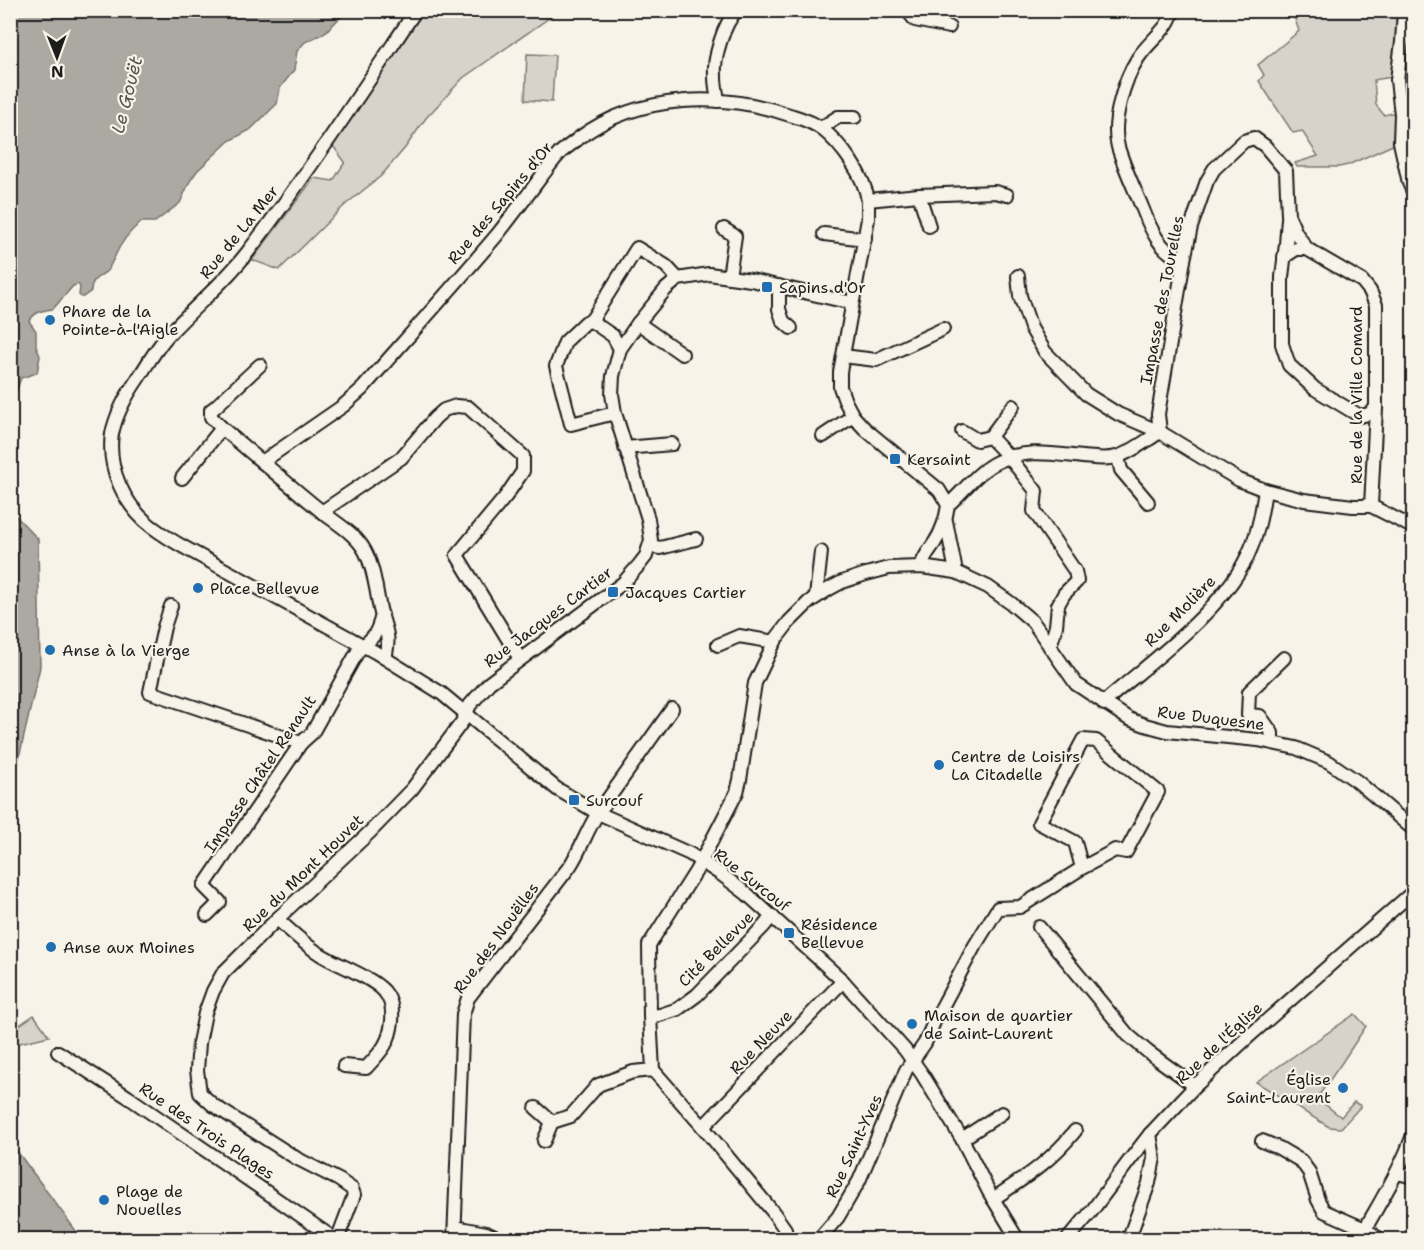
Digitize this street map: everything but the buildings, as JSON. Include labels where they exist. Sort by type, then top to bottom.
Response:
[{"type":"street","name":"Rue de La Mer","points":[[149,525],[127,500],[117,480],[112,459],[112,435],[126,396],[170,333],[224,281],[285,203],[416,10]]},
{"type":"street","points":[[718,100],[714,75],[718,53],[727,22],[737,10]]},
{"type":"street","points":[[907,10],[915,20],[949,27]]},
{"type":"street","points":[[1174,10],[1167,25],[1149,43],[1134,64],[1117,116],[1116,130],[1118,146],[1151,230],[1161,245],[1184,260]]},
{"type":"street","points":[[1404,10],[1397,80],[1401,114],[1400,142],[1413,194]]},
{"type":"street","name":"Rue des Sapins d'Or","points":[[262,462],[343,406],[362,389],[498,233],[562,151],[594,127],[628,112],[679,101],[718,100],[791,115],[821,128],[838,145],[862,180],[868,200],[868,219],[840,372],[840,387],[853,416],[865,429],[939,490],[948,505]]},
{"type":"street","points":[[821,128],[838,117],[855,117]]},
{"type":"street","name":"Impasse des Tourelles","points":[[1160,432],[1158,414],[1184,260],[1191,226],[1207,181],[1214,169],[1244,141],[1254,138],[1265,146],[1286,171],[1288,215]]},
{"type":"street","points":[[868,200],[995,192],[1007,195]]},
{"type":"street","points":[[919,195],[929,226]]},
{"type":"street","points":[[1288,215],[1306,249]]},
{"type":"street","points":[[1288,215],[1282,277],[1282,344],[1289,365],[1315,389],[1360,416],[1369,427],[1374,445]]},
{"type":"street","points":[[724,229],[735,236],[729,277]]},
{"type":"street","points":[[824,234],[865,239]]},
{"type":"street","points":[[615,413],[571,424],[556,366],[565,342],[586,322],[591,321],[638,248],[666,266],[678,279]]},
{"type":"street","points":[[1284,257],[1296,249],[1306,249]]},
{"type":"street","name":"Rue de la Ville Comard","points":[[1306,249],[1362,280],[1376,305],[1376,408],[1371,506]]},
{"type":"street","points":[[696,539],[660,548],[650,546],[648,519],[625,448],[612,394],[613,376],[620,349],[666,289],[678,279],[709,274],[751,280],[852,303]]},
{"type":"street","points":[[1018,276],[1020,296],[1031,328],[1046,352],[1086,394],[1118,414],[1160,432],[1239,480],[1265,490],[1304,500],[1371,506],[1413,528]]},
{"type":"street","points":[[779,286],[779,309],[783,321],[791,327]]},
{"type":"street","points":[[591,321],[613,336],[620,349]]},
{"type":"street","points":[[638,324],[682,354]]},
{"type":"street","points":[[843,356],[876,360],[943,329]]},
{"type":"street","points":[[260,365],[211,410],[211,417],[323,513],[357,539],[371,566],[381,615],[386,627],[389,642],[385,658]]},
{"type":"street","points":[[323,513],[401,458],[444,410],[456,406],[468,407],[523,456],[524,471],[457,555],[520,659]]},
{"type":"street","points":[[962,431],[977,440],[990,437],[1013,406]]},
{"type":"street","points":[[1360,416],[1369,414],[1376,408]]},
{"type":"street","points":[[823,436],[853,416]]},
{"type":"street","points":[[182,478],[222,428]]},
{"type":"street","points":[[956,572],[946,521],[948,505],[994,463],[1024,453],[1039,452],[1101,459],[1118,457],[1160,432]]},
{"type":"street","points":[[990,437],[1036,491],[1034,511],[1076,576],[1058,605],[1056,626],[1050,647]]},
{"type":"street","points":[[625,448],[672,444]]},
{"type":"street","points":[[1118,457],[1121,470],[1148,502]]},
{"type":"street","name":"Rue Molière","points":[[1104,704],[1177,641],[1229,586],[1251,550],[1258,529],[1265,490]]},
{"type":"street","points":[[921,567],[946,521]]},
{"type":"street","name":"Rue Surcouf","points":[[149,525],[195,554],[385,658],[441,693],[557,789],[598,813],[690,854],[747,894],[843,981],[905,1050],[962,1138],[993,1199],[1018,1239]]},
{"type":"street","name":"Rue Jacques Cartier","points":[[465,714],[489,683],[623,583],[646,556],[650,546]]},
{"type":"street","points":[[816,597],[821,552]]},
{"type":"street","name":"Rue Duquesne","points":[[701,861],[736,792],[740,780],[755,683],[775,642],[789,622],[816,597],[842,582],[889,568],[921,567],[956,572],[988,587],[1033,622],[1076,684],[1129,719],[1167,732],[1272,742],[1296,748],[1329,762],[1358,782],[1413,830]]},
{"type":"street","points":[[171,606],[164,627],[150,692],[301,743]]},
{"type":"street","name":"Impasse Châtel Renault","points":[[207,915],[220,903],[204,886],[301,743],[312,733],[358,651],[369,642],[378,629],[381,615]]},
{"type":"street","points":[[718,645],[739,636],[775,642]]},
{"type":"street","name":"Rue Duquesne","points":[[1272,742],[1272,733],[1260,716],[1248,715],[1249,692],[1284,658]]},
{"type":"street","name":"Rue des Nouëlles","points":[[454,1233],[463,1014],[468,998],[570,866],[598,813],[672,709]]},
{"type":"street","name":"Rue du Mont Houvet","points":[[337,1239],[354,1195],[352,1189],[296,1158],[213,1105],[200,1093],[197,1070],[205,1013],[223,973],[412,789],[465,714]]},
{"type":"street","points":[[1083,741],[1096,741],[1158,792],[1126,852],[1115,850],[1082,868],[1075,842],[1039,823],[1083,741]]},
{"type":"street","points":[[701,861],[649,945],[653,1070],[773,1212],[785,1229],[786,1239]]},
{"type":"street","name":"Rue Saint-Yves","points":[[818,1239],[838,1217],[859,1181],[906,1070],[925,1043],[974,947],[998,908],[1020,907],[1082,868]]},
{"type":"street","name":"Rue de l'Église","points":[[1067,1239],[1091,1212],[1150,1134],[1195,1086],[1413,891]]},
{"type":"street","name":"Cité Bellevue","points":[[650,1016],[678,1009],[697,995],[772,916]]},
{"type":"street","points":[[277,919],[319,954],[372,982],[383,990],[391,1001],[393,1017],[391,1033],[384,1048],[366,1068],[344,1066]]},
{"type":"street","points":[[1039,927],[1128,1035],[1195,1086]]},
{"type":"street","name":"Rue Neuve","points":[[703,1127],[843,981]]},
{"type":"street","name":"Rue des Trois Plages","points":[[58,1052],[337,1239]]},
{"type":"street","points":[[544,1141],[552,1122],[571,1116],[598,1085],[633,1072],[653,1070]]},
{"type":"street","points":[[536,1108],[552,1122]]},
{"type":"street","points":[[962,1138],[1002,1113]]},
{"type":"street","points":[[993,1199],[1035,1171],[1060,1149],[1075,1131]]},
{"type":"street","points":[[1365,1229],[1397,1173],[1408,1150],[1413,1132]]},
{"type":"street","points":[[1125,1239],[1130,1235],[1149,1182],[1154,1158],[1150,1134]]},
{"type":"street","points":[[1262,1140],[1300,1161],[1309,1172],[1324,1211],[1365,1229],[1381,1239]]},
{"type":"street","points":[[1397,1173],[1413,1177]]},
{"type":"street","points":[[454,1233],[486,1233],[502,1239]]},
{"type":"shaded area","points":[[408,11],[559,11],[463,78],[426,118],[381,176],[345,205],[279,270],[252,260],[314,178],[333,181],[345,162],[333,146],[415,20]]},
{"type":"shaded area","points":[[1292,11],[1399,11],[1391,77],[1374,80],[1376,105],[1384,115],[1405,110],[1407,70],[1413,70],[1413,136],[1348,165],[1297,167],[1295,163],[1318,156],[1302,131],[1293,133],[1259,81],[1264,75],[1258,65],[1299,31]]},
{"type":"shaded area","points":[[527,54],[555,55],[552,102],[525,100]]},
{"type":"shaded area","points":[[1355,1014],[1366,1026],[1317,1098],[1341,1117],[1354,1102],[1361,1106],[1341,1128],[1329,1127],[1256,1082]]},
{"type":"shaded area","points":[[34,1015],[49,1036],[11,1045],[11,1031]]},
{"type":"water","name":"Le Gouët","points":[[11,10],[347,11],[324,33],[305,42],[297,51],[294,70],[280,88],[277,104],[250,130],[229,141],[197,171],[180,203],[155,222],[141,222],[133,230],[120,246],[109,269],[95,280],[91,291],[81,297],[78,284],[73,286],[53,309],[39,312],[31,318],[29,321],[36,331],[36,346],[40,356],[37,373],[21,378],[11,406]]},
{"type":"water","points":[[11,511],[38,539],[40,667],[11,792]]},
{"type":"water","points":[[11,1143],[82,1239],[11,1239]]},
{"type":"place","name":"Sapins d'Or","points":[[767,287]]},
{"type":"place","name":"Phare de la Pointe-à-l'Aigle","points":[[50,320]]},
{"type":"place","name":"Kersaint","points":[[895,459]]},
{"type":"place","name":"Place Bellevue","points":[[198,588]]},
{"type":"place","name":"Jacques Cartier","points":[[613,592]]},
{"type":"place","name":"Anse à la Vierge","points":[[50,650]]},
{"type":"place","name":"Centre de Loisirs La Citadelle","points":[[939,765]]},
{"type":"place","name":"Surcouf","points":[[574,800]]},
{"type":"place","name":"Résidence Bellevue","points":[[789,933]]},
{"type":"place","name":"Anse aux Moines","points":[[51,947]]},
{"type":"place","name":"Maison de quartier de Saint-Laurent","points":[[912,1024]]},
{"type":"place","name":"Église Saint-Laurent","points":[[1343,1088]]},
{"type":"place","name":"Plage de Nouelles","points":[[104,1200]]}]
